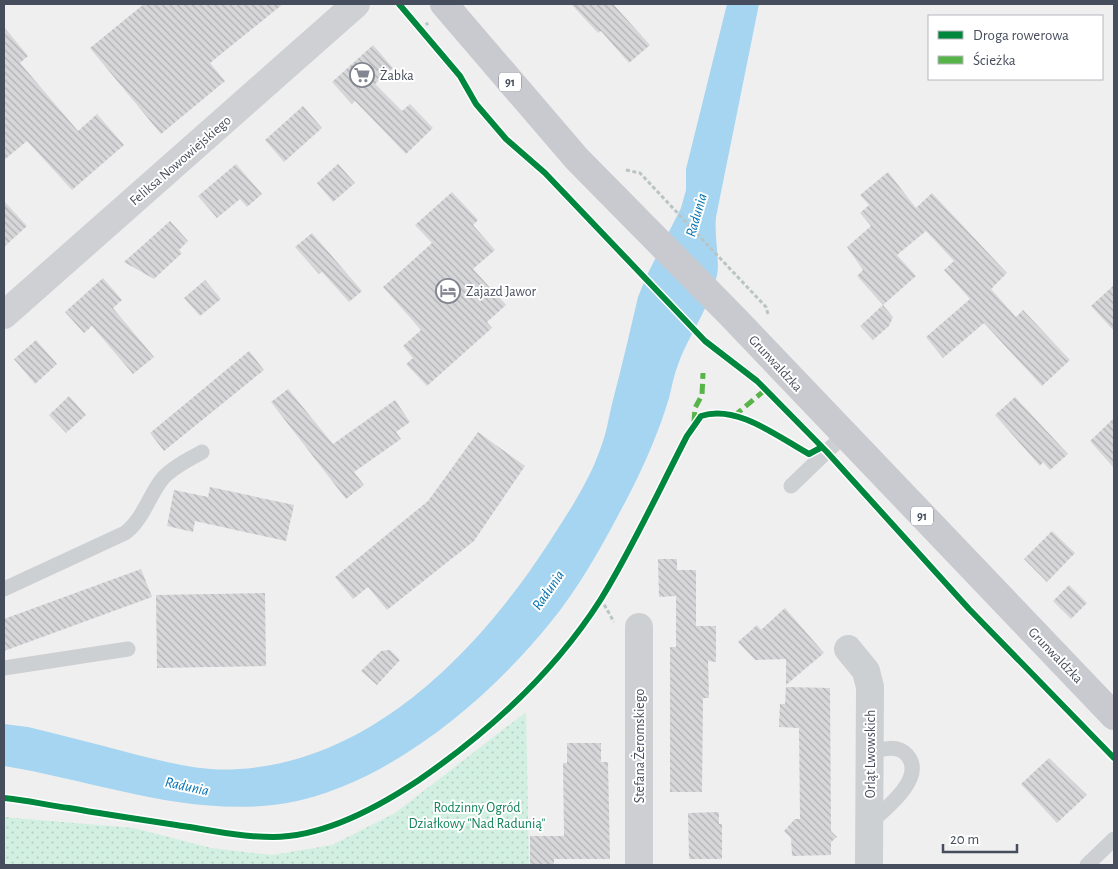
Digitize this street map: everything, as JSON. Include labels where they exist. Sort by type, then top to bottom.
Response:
[{"type":"main road","name":"Grunwaldzka","points":[[444,4],[577,159],[731,314],[844,435],[1114,716]]},
{"type":"street","name":"Feliksa Nowowiejskiego","points":[[4,315],[356,4]]},
{"type":"street","name":"Stefana Żeromskiego","points":[[626,624],[639,865]]},
{"type":"street","name":"Orląt Lwowskich","points":[[848,649],[866,671],[870,687],[869,865]]},
{"type":"lane","points":[[791,486],[844,435]]},
{"type":"lane","points":[[4,589],[125,533],[135,524],[161,480],[169,472],[202,452]]},
{"type":"lane","points":[[4,668],[128,649]]},
{"type":"lane","points":[[869,824],[901,793],[910,780],[912,769],[911,760],[904,752],[892,748],[870,753]]},
{"type":"lane","points":[[1088,865],[1114,839]]},
{"type":"path","points":[[666,201],[726,264]]},
{"type":"path","points":[[596,606],[605,592]]},
{"type":"path","points":[[601,599],[626,624]]},
{"type":"green space","name":"Rodzinny Ogród Działkowy \"Nad Radunią\"","points":[[526,712],[529,865],[4,865],[4,817],[134,828],[211,848],[272,855],[332,845],[395,813]]},
{"type":"water","name":"Radunia","points":[[727,4],[759,4],[716,217],[718,270],[714,287],[679,362],[662,421],[633,487],[605,540],[574,591],[525,652],[465,709],[432,736],[398,759],[361,778],[324,793],[287,803],[251,807],[215,806],[180,802],[4,766],[4,724],[28,727],[157,760],[198,768],[239,769],[288,761],[334,745],[377,722],[418,693],[455,660],[489,623],[520,584],[570,509],[596,460],[603,441],[638,297],[681,208],[686,190],[686,169]]},
{"type":"building","points":[[144,4],[283,4],[210,63],[225,81],[161,134],[90,48]]},
{"type":"building","points":[[571,4],[613,4],[650,45],[629,63],[601,31],[598,33]]},
{"type":"building","points":[[4,27],[28,56],[20,63],[78,131],[97,114],[124,145],[72,190],[27,141],[4,160]]},
{"type":"building","points":[[373,45],[393,68],[375,84],[402,111],[410,104],[433,128],[406,154],[355,101],[352,104],[332,82]]},
{"type":"building","points":[[303,106],[322,128],[284,162],[265,140]]},
{"type":"building","points":[[236,164],[262,194],[247,207],[240,199],[217,218],[198,196]]},
{"type":"building","points":[[338,164],[355,183],[333,202],[317,183]]},
{"type":"building","points":[[888,172],[916,208],[932,193],[1007,273],[991,289],[1016,317],[1023,310],[1070,360],[1042,386],[984,323],[943,358],[926,337],[970,299],[944,270],[954,261],[926,231],[897,255],[916,276],[883,305],[857,276],[863,270],[847,247],[871,226],[860,213],[869,205],[860,195]]},
{"type":"building","name":"Zajazd Jawor","points":[[452,192],[478,220],[473,225],[495,250],[473,269],[506,305],[487,322],[492,328],[427,386],[406,364],[413,358],[403,346],[421,330],[383,287],[432,243],[415,225]]},
{"type":"building","points":[[4,201],[27,226],[4,247]]},
{"type":"building","points":[[170,221],[188,241],[179,250],[182,253],[154,279],[124,262]]},
{"type":"building","points":[[312,233],[362,291],[349,302],[322,272],[319,274],[295,247]]},
{"type":"building","points":[[103,278],[122,300],[113,308],[154,357],[133,374],[92,326],[84,333],[65,312]]},
{"type":"building","points":[[205,280],[221,299],[200,316],[184,298]]},
{"type":"building","points":[[1114,285],[1114,331],[1091,306]]},
{"type":"building","points":[[883,305],[893,317],[889,326],[873,340],[860,326]]},
{"type":"building","points":[[36,340],[57,364],[35,384],[14,359]]},
{"type":"building","points":[[249,351],[264,370],[164,451],[150,433]]},
{"type":"building","points":[[288,389],[333,444],[395,400],[410,422],[396,432],[401,439],[354,472],[364,485],[346,499],[271,402]]},
{"type":"building","points":[[69,396],[86,415],[66,433],[49,415]]},
{"type":"building","points":[[1015,397],[1068,454],[1050,470],[1043,462],[1040,466],[995,415]]},
{"type":"building","points":[[1114,418],[1114,468],[1090,441]]},
{"type":"building","points":[[478,432],[525,466],[474,541],[387,610],[368,587],[353,599],[335,577],[428,501]]},
{"type":"building","points":[[210,487],[294,505],[286,541],[195,521],[193,532],[167,526],[174,490],[208,497]]},
{"type":"building","points":[[1052,531],[1075,553],[1047,582],[1024,559]]},
{"type":"building","points":[[658,559],[677,559],[677,570],[696,570],[696,626],[716,626],[716,662],[708,661],[709,698],[703,698],[702,792],[670,792],[670,647],[676,647],[676,596],[659,597]]},
{"type":"building","points":[[141,569],[152,597],[4,651],[4,619]]},
{"type":"building","points":[[1069,585],[1087,603],[1071,619],[1053,601]]},
{"type":"building","points":[[265,593],[266,666],[157,668],[156,595]]},
{"type":"building","points":[[785,608],[824,653],[786,685],[786,659],[755,660],[738,642],[757,625],[761,630]]},
{"type":"building","points":[[390,650],[400,660],[377,685],[361,671],[381,651]]},
{"type":"building","points":[[786,687],[830,688],[831,831],[837,837],[831,842],[831,855],[792,856],[791,838],[784,831],[795,819],[800,819],[799,728],[779,727],[780,704],[785,704]]},
{"type":"building","points":[[567,743],[601,743],[601,762],[608,762],[610,859],[554,859],[554,865],[530,865],[530,836],[564,836],[563,763],[567,763]]},
{"type":"building","points":[[1049,758],[1087,795],[1057,823],[1021,784]]},
{"type":"building","points":[[719,812],[719,824],[722,824],[722,859],[689,859],[688,813]]},
{"type":"marked path","points":[[694,422],[695,408],[702,395],[703,373]]},
{"type":"marked path","points":[[734,416],[765,390]]},
{"type":"cycle path","points":[[399,4],[460,76],[476,104],[506,139],[545,173],[705,341],[757,381],[827,452],[969,609],[1114,758]]},
{"type":"cycle path","points":[[4,798],[263,837],[292,836],[311,832],[349,819],[386,801],[419,780],[471,741],[519,699],[563,652],[583,626],[613,579],[687,436],[701,416],[715,413],[743,418],[771,431],[809,454],[822,447]]},
{"type":"place","name":"Żabka","points":[[362,75]]},
{"type":"place","name":"Zajazd Jawor","points":[[448,291]]}]
